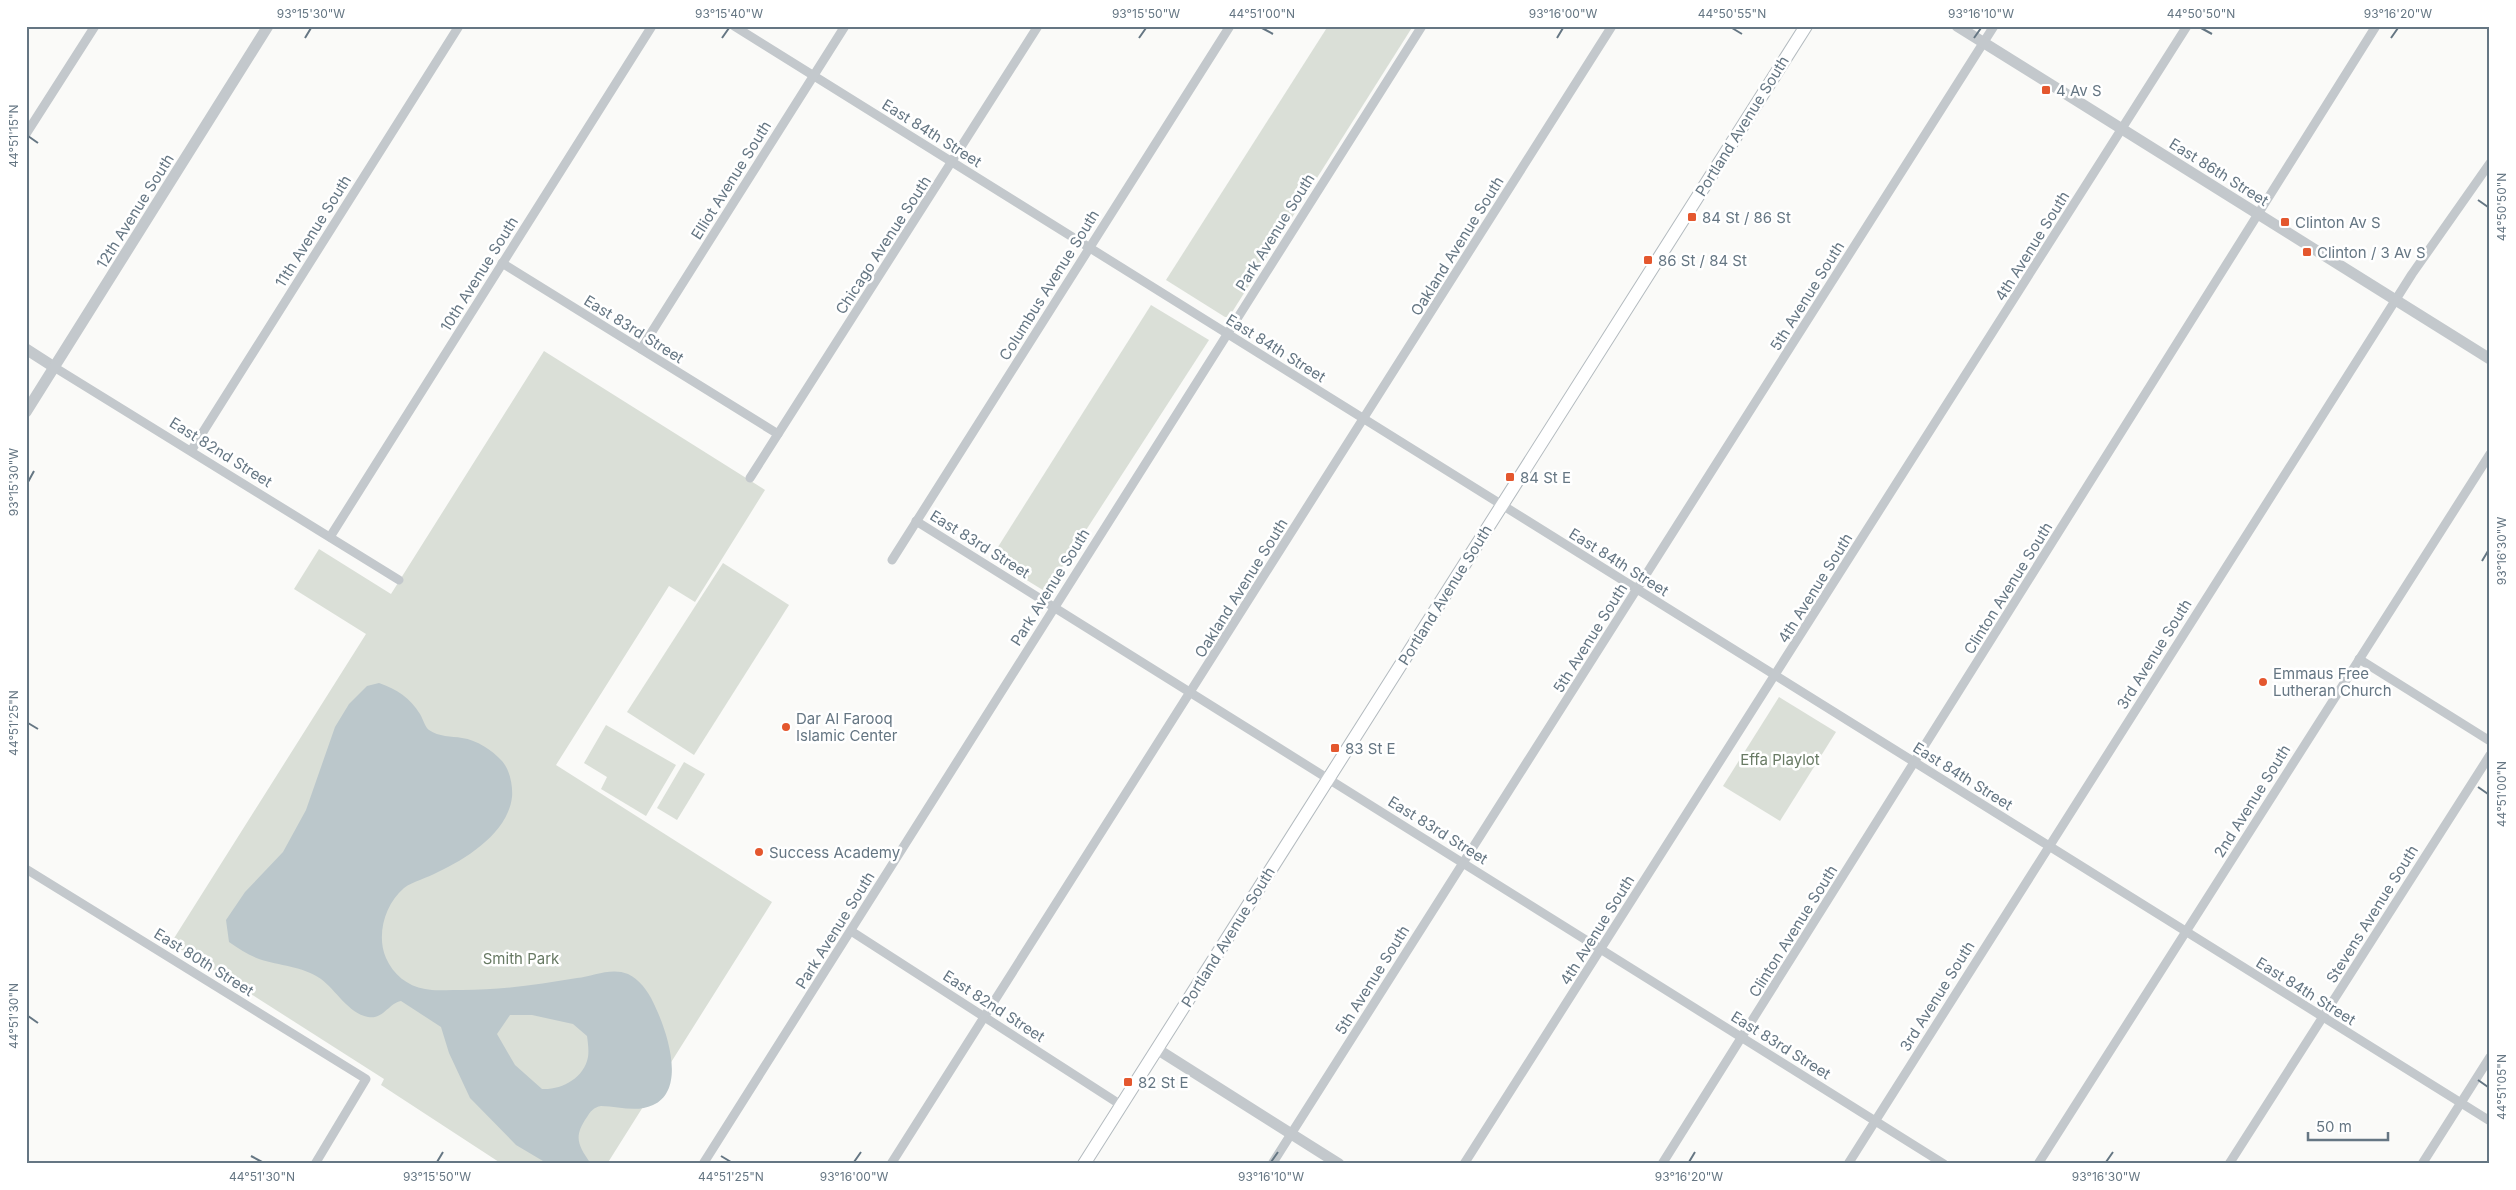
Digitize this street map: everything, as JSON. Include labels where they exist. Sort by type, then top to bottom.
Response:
[{"type":"main road","name":"Portland Avenue South","points":[[1084,1164],[1806,26]]},
{"type":"street","points":[[26,134],[95,26]]},
{"type":"street","name":"12th Avenue South","points":[[26,412],[268,26]]},
{"type":"street","name":"11th Avenue South","points":[[191,451],[459,26]]},
{"type":"street","name":"10th Avenue South","points":[[330,537],[652,26]]},
{"type":"street","name":"East 84th Street","points":[[734,26],[2490,1121]]},
{"type":"street","name":"Elliot Avenue South","points":[[641,349],[845,26]]},
{"type":"street","name":"Chicago Avenue South","points":[[750,478],[1038,26]]},
{"type":"street","name":"Columbus Avenue South","points":[[892,560],[1230,26]]},
{"type":"street","name":"Park Avenue South","points":[[703,1164],[1422,26]]},
{"type":"street","name":"Oakland Avenue South","points":[[891,1164],[1612,26]]},
{"type":"street","name":"East 86th Street","points":[[1957,26],[2490,359]]},
{"type":"street","name":"5th Avenue South","points":[[1272,1164],[1994,26]]},
{"type":"street","name":"4th Avenue South","points":[[1464,1164],[2187,26]]},
{"type":"street","name":"Clinton Avenue South","points":[[1662,1164],[2376,26]]},
{"type":"street","name":"3rd Avenue South","points":[[1848,1164],[2395,300],[2445,224],[2490,164]]},
{"type":"street","name":"East 83rd Street","points":[[502,263],[778,434]]},
{"type":"street","name":"East 82nd Street","points":[[26,349],[399,580]]},
{"type":"street","name":"2nd Avenue South","points":[[2038,1164],[2490,454]]},
{"type":"street","name":"East 83rd Street","points":[[916,521],[1944,1164]]},
{"type":"street","points":[[2359,659],[2490,741]]},
{"type":"street","name":"Stevens Avenue South","points":[[2230,1164],[2490,755]]},
{"type":"street","name":"East 80th Street","points":[[26,869],[366,1079],[315,1164]]},
{"type":"street","name":"East 82nd Street","points":[[851,931],[1122,1104]]},
{"type":"street","points":[[1157,1049],[1339,1164]]},
{"type":"street","points":[[2422,1164],[2490,1057]]},
{"type":"green space","points":[[1328,26],[1413,26],[1229,317],[1225,317],[1166,280]]},
{"type":"green space","points":[[1151,305],[1209,340],[1046,592],[991,558]]},
{"type":"green space","name":"Smith Park","points":[[544,351],[765,490],[695,602],[669,586],[556,765],[772,902],[607,1164],[502,1164],[381,1085],[384,1079],[171,943],[366,634],[294,589],[319,549],[391,594]]},
{"type":"green space","points":[[723,563],[789,605],[694,755],[627,712]]},
{"type":"green space","name":"Effa Playlot","points":[[1779,697],[1836,732],[1780,821],[1723,786]]},
{"type":"green space","points":[[606,725],[676,765],[646,816],[601,789],[607,777],[584,763]]},
{"type":"green space","points":[[684,762],[705,774],[677,820],[657,808]]},
{"type":"shaded area","points":[[379,683],[392,688],[402,695],[416,708],[429,730],[441,735],[468,739],[489,749],[505,765],[512,788],[509,810],[503,822],[485,842],[450,866],[404,888],[392,902],[384,920],[382,940],[386,958],[397,974],[412,985],[425,989],[484,990],[562,981],[616,971],[632,976],[646,990],[653,1002],[668,1042],[672,1072],[670,1086],[664,1097],[653,1105],[640,1109],[596,1107],[583,1124],[579,1136],[580,1146],[591,1164],[548,1164],[516,1145],[470,1098],[449,1053],[441,1027],[401,1001],[378,1016],[368,1017],[361,1015],[348,1006],[321,979],[307,971],[259,959],[229,942],[226,920],[245,892],[283,852],[306,810],[335,727],[349,704],[367,686]],"holes":[[[510,1015],[532,1015],[573,1024],[587,1036],[588,1057],[586,1064],[577,1077],[564,1085],[542,1089],[515,1065],[497,1034]]]},
{"type":"place","name":"4 Av S","points":[[2046,90]]},
{"type":"place","name":"84 St / 86 St","points":[[1692,217]]},
{"type":"place","name":"Clinton Av S","points":[[2285,222]]},
{"type":"place","name":"Clinton / 3 Av S","points":[[2307,252]]},
{"type":"place","name":"86 St / 84 St","points":[[1648,260]]},
{"type":"place","name":"84 St E","points":[[1510,477]]},
{"type":"place","name":"Emmaus Free Lutheran Church","points":[[2263,682]]},
{"type":"place","name":"Dar Al Farooq Islamic Center","points":[[786,727]]},
{"type":"place","name":"83 St E","points":[[1335,748]]},
{"type":"place","name":"Success Academy","points":[[759,852]]},
{"type":"place","name":"82 St E","points":[[1128,1082]]}]
